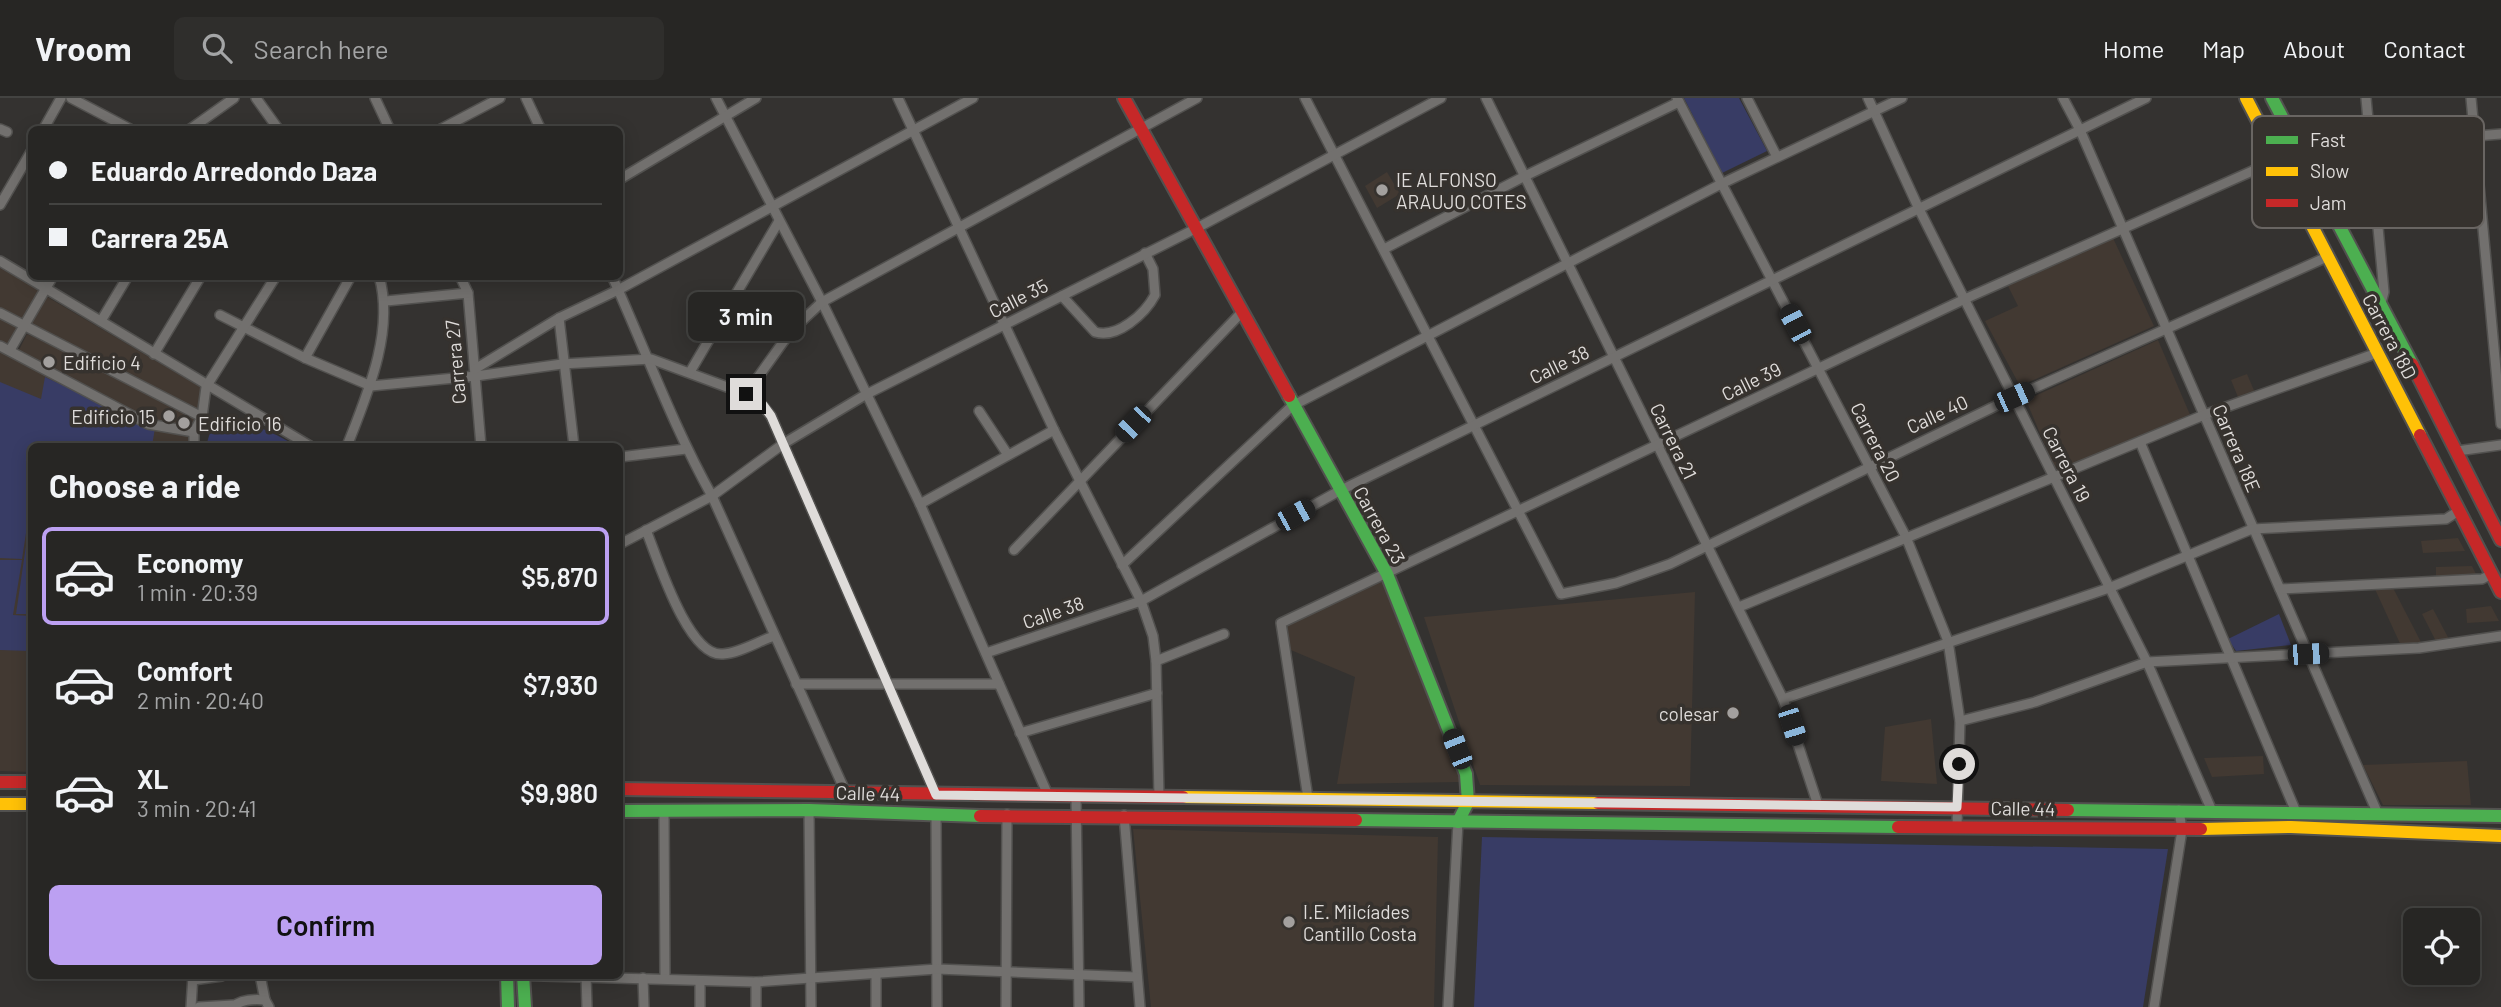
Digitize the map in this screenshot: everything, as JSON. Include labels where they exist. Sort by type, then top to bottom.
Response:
[{"type":"main road","name":"Carrera 23","points":[[1124,98],[1387,574],[1466,774],[1468,802]]},
{"type":"main road","name":"Carrera 18D","points":[[2246,98],[2255,116]]},
{"type":"main road","name":"Carrera 18D","points":[[2272,98],[2282,116]]},
{"type":"main road","name":"Carrera 18D","points":[[2312,228],[2501,592]]},
{"type":"main road","name":"Carrera 18D","points":[[2342,228],[2501,540]]},
{"type":"main road","points":[[0,782],[28,782]]},
{"type":"main road","name":"Calle 44","points":[[623,789],[2377,812],[2501,816]]},
{"type":"main road","points":[[1458,822],[1468,802]]},
{"type":"main road","points":[[0,804],[28,804]]},
{"type":"main road","name":"Calle 44","points":[[623,811],[809,810],[936,815],[1124,815],[1458,822],[2182,830],[2291,827],[2501,836]]},
{"type":"main road","points":[[507,979],[508,1007]]},
{"type":"main road","points":[[523,979],[525,1007]]},
{"type":"street","points":[[45,126],[61,98]]},
{"type":"street","points":[[71,98],[124,126]]},
{"type":"street","points":[[194,126],[234,98]]},
{"type":"street","points":[[256,98],[276,126]]},
{"type":"street","points":[[375,98],[388,126]]},
{"type":"street","points":[[447,126],[500,98]]},
{"type":"street","points":[[526,98],[539,126]]},
{"type":"street","points":[[716,98],[822,302],[920,504],[1048,795]]},
{"type":"street","points":[[623,177],[756,98]]},
{"type":"street","points":[[898,98],[1054,430],[1141,601],[1153,636],[1156,661],[1160,797]]},
{"type":"street","points":[[476,373],[559,318],[618,290],[973,98]]},
{"type":"street","points":[[746,394],[791,331],[822,302],[1197,98]]},
{"type":"street","points":[[1305,98],[1520,511]]},
{"type":"street","name":"Calle 35","points":[[623,542],[712,496],[783,443],[865,395],[1195,229],[1441,98]]},
{"type":"street","name":"Carrera 21","points":[[1486,98],[1783,699],[1818,805]]},
{"type":"street","points":[[1747,98],[1777,157]]},
{"type":"street","name":"Carrera 19","points":[[1868,98],[1919,209],[1967,298],[2147,662],[2212,811]]},
{"type":"street","points":[[1122,565],[1292,406],[1721,184],[1902,98]]},
{"type":"street","name":"Carrera 18E","points":[[2063,98],[2080,130],[2377,812]]},
{"type":"street","name":"Calle 38","points":[[986,653],[1141,601],[1339,491],[2146,98]]},
{"type":"street","points":[[2366,98],[2367,116]]},
{"type":"street","points":[[2471,98],[2472,116]]},
{"type":"street","points":[[1384,249],[1678,100]]},
{"type":"street","name":"Carrera 20","points":[[1678,100],[1906,537],[1948,641],[1961,721],[1957,826]]},
{"type":"street","points":[[0,205],[28,157]]},
{"type":"street","name":"Calle 39","points":[[1308,798],[1280,623],[1657,447],[1818,367],[2252,171]]},
{"type":"street","points":[[690,372],[779,221]]},
{"type":"street","points":[[2378,228],[2384,292],[2381,303]]},
{"type":"street","points":[[2483,228],[2501,424]]},
{"type":"street","points":[[1062,296],[1095,332],[1114,332],[1139,315],[1155,295],[1153,269],[1145,253]]},
{"type":"street","name":"Calle 40","points":[[1520,511],[1561,594],[1616,583],[1670,564],[1869,465],[2014,397],[2327,257]]},
{"type":"street","points":[[0,261],[28,276]]},
{"type":"street","points":[[35,280],[206,387],[305,443]]},
{"type":"street","points":[[10,350],[50,280]]},
{"type":"street","points":[[102,321],[126,280]]},
{"type":"street","points":[[154,354],[199,280]]},
{"type":"street","points":[[194,443],[194,432],[202,417],[206,387],[274,280]]},
{"type":"street","points":[[305,358],[349,280]]},
{"type":"street","points":[[347,443],[371,386],[386,301],[380,280]]},
{"type":"street","name":"Carrera 27","points":[[462,280],[468,293],[481,443]]},
{"type":"street","points":[[614,280],[651,359],[686,449],[712,496],[846,793]]},
{"type":"street","points":[[386,301],[468,293]]},
{"type":"street","points":[[0,313],[202,417]]},
{"type":"street","points":[[1014,550],[1241,313]]},
{"type":"street","points":[[220,315],[243,329],[371,386],[562,364],[651,359],[746,394],[763,405],[783,443],[936,795]]},
{"type":"street","points":[[559,318],[562,364],[574,443]]},
{"type":"street","points":[[0,346],[148,424],[194,432]]},
{"type":"street","points":[[1739,607],[2204,415],[2377,353]]},
{"type":"street","points":[[979,411],[1009,455]]},
{"type":"street","points":[[920,504],[1054,430]]},
{"type":"street","points":[[2140,442],[2296,812]]},
{"type":"street","points":[[2457,451],[2501,445]]},
{"type":"street","points":[[623,457],[686,449]]},
{"type":"street","points":[[1783,699],[2109,588],[2252,529],[2446,519],[2460,510]]},
{"type":"street","points":[[646,530],[686,625],[708,650],[724,654],[774,636]]},
{"type":"street","points":[[2280,589],[2482,579],[2492,574]]},
{"type":"street","points":[[1156,661],[1224,634]]},
{"type":"street","points":[[1961,721],[2035,702],[2147,662],[2419,648],[2501,636]]},
{"type":"street","points":[[796,684],[999,684]]},
{"type":"street","points":[[1020,733],[1157,693]]},
{"type":"street","points":[[1076,797],[1081,977],[1079,1007]]},
{"type":"street","points":[[809,810],[811,1007]]},
{"type":"street","points":[[2154,1007],[2182,830],[2179,810]]},
{"type":"street","points":[[664,812],[665,978]]},
{"type":"street","points":[[1006,1007],[1007,814]]},
{"type":"street","points":[[936,815],[937,1007]]},
{"type":"street","points":[[1124,815],[1140,1005]]},
{"type":"street","points":[[1448,1007],[1458,822]]},
{"type":"street","points":[[623,977],[756,982],[937,969],[1081,977],[1137,977]]},
{"type":"street","points":[[876,975],[876,1007]]},
{"type":"street","points":[[643,978],[644,1007]]},
{"type":"street","points":[[191,1007],[193,979]]},
{"type":"street","points":[[199,1007],[233,1006],[250,1000],[267,1004],[261,979]]},
{"type":"street","points":[[586,979],[587,1007]]},
{"type":"street","points":[[700,981],[700,1007]]},
{"type":"street","points":[[756,982],[756,1007]]},
{"type":"shaded area","points":[[1684,98],[1739,98],[1767,151],[1722,173]]},
{"type":"shaded area","name":"IE ALFONSO ARAUJO COTES","points":[[1387,172],[1400,194],[1377,208],[1365,186]]},
{"type":"shaded area","points":[[2113,238],[2154,326],[2020,386],[1985,321],[2018,306],[2008,286]]},
{"type":"shaded area","points":[[0,268],[39,290],[6,349],[17,354],[27,334],[198,414],[191,443],[28,443],[28,772],[0,771]]},
{"type":"shaded area","points":[[44,295],[207,391],[199,411],[25,328]]},
{"type":"shaded area","points":[[2158,340],[2191,417],[2057,474],[2026,400]]},
{"type":"shaded area","points":[[2247,374],[2256,395],[2240,402],[2231,380]]},
{"type":"shaded area","points":[[45,377],[155,428],[152,443],[28,443],[28,520],[22,559],[0,558],[0,382],[41,399]]},
{"type":"shaded area","points":[[215,416],[269,431],[291,443],[207,443]]},
{"type":"shaded area","points":[[28,532],[28,614],[16,614]]},
{"type":"shaded area","points":[[2458,538],[2465,551],[2423,553],[2421,541]]},
{"type":"shaded area","points":[[0,560],[22,560],[13,615],[28,616],[28,651],[0,650]]},
{"type":"shaded area","points":[[2472,566],[2478,578],[2436,580],[2436,567]]},
{"type":"shaded area","points":[[1382,579],[1461,782],[1337,784],[1355,677],[1286,648],[1282,624]]},
{"type":"shaded area","points":[[2392,586],[2424,648],[2403,650],[2374,587]]},
{"type":"shaded area","points":[[1695,592],[1690,786],[1480,785],[1424,617]]},
{"type":"shaded area","points":[[2491,606],[2499,621],[2467,623],[2466,609]]},
{"type":"shaded area","points":[[2433,609],[2451,643],[2438,645],[2422,614]]},
{"type":"shaded area","points":[[2279,614],[2291,645],[2236,651],[2228,639]]},
{"type":"shaded area","points":[[1931,719],[1937,784],[1881,781],[1885,727]]},
{"type":"shaded area","points":[[2263,756],[2264,774],[2212,777],[2204,758]]},
{"type":"shaded area","points":[[2467,761],[2471,805],[2383,805],[2363,765]]},
{"type":"shaded area","name":"I.E. Milcíades Cantillo Costa","points":[[1133,829],[1438,837],[1434,1007],[1151,1007]]},
{"type":"shaded area","points":[[1482,837],[2168,849],[2143,1007],[1474,1007]]},
{"type":"traffic: fast","points":[[2272,98],[2281,116]]},
{"type":"traffic: fast","points":[[2340,228],[2412,364]]},
{"type":"traffic: fast","points":[[1289,396],[1387,574],[1466,774],[1468,802],[1458,822]]},
{"type":"traffic: fast","points":[[623,811],[809,810],[980,816]]},
{"type":"traffic: fast","points":[[2068,810],[2501,816]]},
{"type":"traffic: fast","points":[[1356,820],[1898,827]]},
{"type":"traffic: fast","points":[[507,979],[508,1007]]},
{"type":"traffic: fast","points":[[523,979],[525,1007]]},
{"type":"traffic: slow","points":[[2246,98],[2255,116]]},
{"type":"traffic: slow","points":[[2313,228],[2420,435]]},
{"type":"traffic: slow","points":[[1183,797],[1598,803]]},
{"type":"traffic: slow","points":[[0,804],[28,804]]},
{"type":"traffic: slow","points":[[2201,829],[2291,827],[2501,836]]},
{"type":"traffic: jam","points":[[1124,98],[1289,396]]},
{"type":"traffic: jam","points":[[2412,364],[2501,540]]},
{"type":"traffic: jam","points":[[2420,435],[2501,592]]},
{"type":"traffic: jam","points":[[0,782],[28,782]]},
{"type":"traffic: jam","points":[[623,789],[1183,797]]},
{"type":"traffic: jam","points":[[1598,803],[2068,810]]},
{"type":"traffic: jam","points":[[980,816],[1356,820]]},
{"type":"traffic: jam","points":[[1898,827],[2201,829]]},
{"type":"place","name":"IE ALFONSO ARAUJO COTES","points":[[1382,190]]},
{"type":"place","name":"Edificio 4","points":[[49,362]]},
{"type":"place","name":"Edificio 15","points":[[169,416]]},
{"type":"place","name":"Edificio 16","points":[[184,423]]},
{"type":"place","name":"colesar","points":[[1733,713]]},
{"type":"place","name":"I.E. Milcíades Cantillo Costa","points":[[1289,922]]},
{"type":"route","points":[[746,394],[763,405],[771,416],[936,795],[1957,807],[1959,764]]}]
